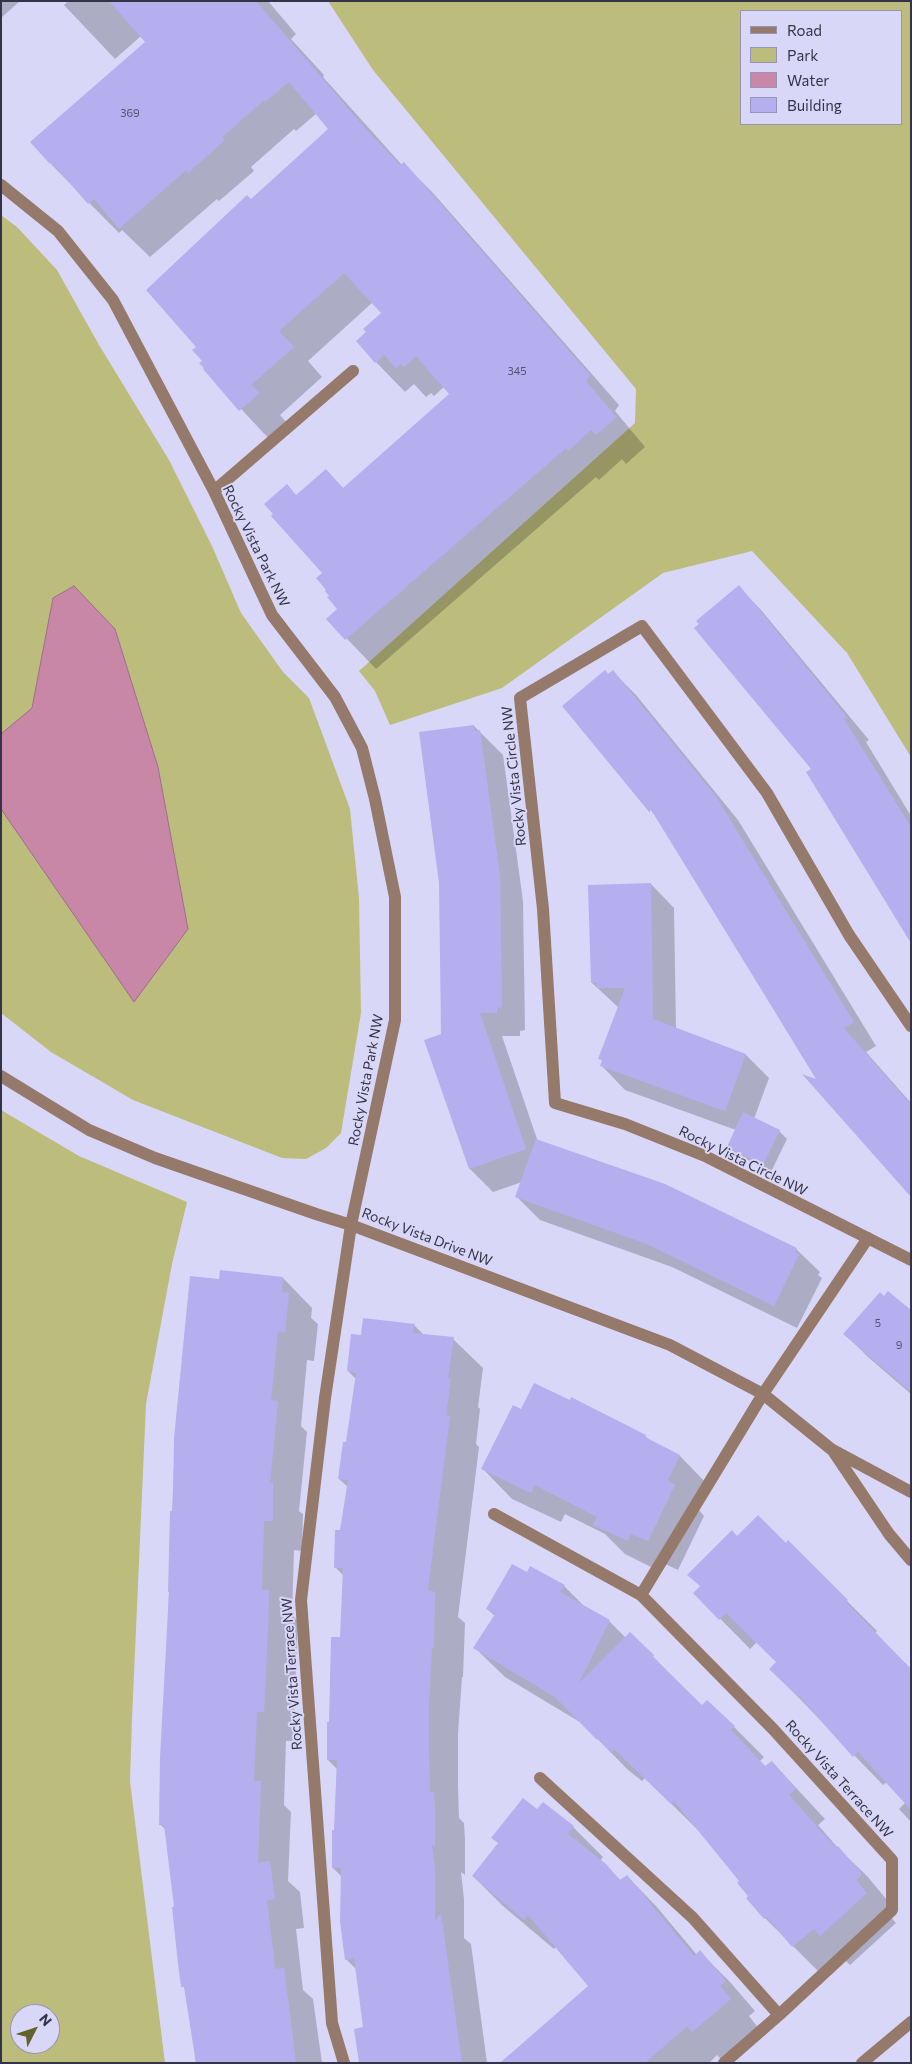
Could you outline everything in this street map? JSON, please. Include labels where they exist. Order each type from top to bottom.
[{"type":"street","name":"Rocky Vista Park NW","points":[[1,185],[58,231],[113,300],[214,491],[272,615],[335,697],[362,748],[375,799],[395,897],[395,1020],[351,1225]]},
{"type":"street","points":[[214,491],[353,371]]},
{"type":"street","name":"Rocky Vista Circle NW","points":[[911,1026],[849,936],[767,793],[642,626],[520,698],[543,909],[555,1103],[625,1124],[705,1156],[911,1260]]},
{"type":"street","name":"Rocky Vista Drive NW","points":[[1,1076],[89,1130],[155,1158],[351,1225],[670,1345],[763,1394],[831,1449],[911,1492]]},
{"type":"street","name":"Rocky Vista Terrace NW","points":[[344,2063],[332,2023],[301,1600],[325,1398],[351,1225]]},
{"type":"street","points":[[641,1595],[763,1394],[868,1238]]},
{"type":"street","name":"Rocky Vista Drive NW","points":[[831,1449],[889,1534],[911,1560]]},
{"type":"street","name":"Rocky Vista Terrace NW","points":[[494,1514],[641,1595],[773,1729],[892,1860],[892,1910],[779,2015],[724,2063]]},
{"type":"street","points":[[540,1778],[693,1918],[779,2015]]},
{"type":"street","points":[[862,2063],[911,2022]]},
{"type":"green space","points":[[328,1],[911,1],[911,757],[847,653],[752,551],[663,573],[502,688],[390,725],[375,691],[359,671],[635,423],[636,389],[373,70]]},
{"type":"green space","points":[[1,215],[17,227],[57,270],[99,345],[169,460],[212,546],[241,613],[283,672],[309,698],[350,809],[359,898],[361,1013],[341,1133],[326,1148],[306,1159],[282,1158],[133,1100],[51,1052],[1,1013]]},
{"type":"green space","points":[[1,1110],[79,1156],[187,1202],[172,1264],[146,1404],[130,1781],[165,2063],[1,2063]]},
{"type":"water","points":[[74,586],[115,629],[158,767],[188,929],[134,1002],[1,809],[1,734],[32,708],[53,598]]},
{"type":"building","points":[[109,1],[256,1],[365,128],[400,165],[404,162],[590,375],[586,381],[616,417],[596,435],[591,430],[568,451],[566,448],[345,640],[326,619],[337,609],[327,597],[329,596],[326,590],[316,578],[322,573],[271,516],[273,514],[264,504],[287,484],[296,495],[326,469],[343,488],[449,394],[416,356],[404,367],[401,364],[396,368],[384,355],[375,363],[356,341],[366,332],[363,329],[381,313],[344,273],[279,331],[294,347],[251,385],[260,393],[239,411],[203,369],[199,363],[202,361],[192,350],[196,347],[146,290],[247,195],[251,199],[328,129],[289,82],[265,102],[264,100],[222,137],[225,140],[188,173],[186,170],[119,229],[94,199],[88,204],[52,163],[50,164],[30,142],[145,42]]},
{"type":"building","points":[[739,585],[847,717],[844,719],[911,827],[911,943],[806,772],[811,769],[694,628],[699,624],[696,621]]},
{"type":"building","points":[[605,670],[608,674],[613,670],[715,795],[854,1022],[844,1028],[911,1105],[911,1197],[802,1074],[816,1079],[650,808],[650,813],[562,706]]},
{"type":"building","points":[[474,725],[475,731],[480,730],[500,876],[502,1007],[497,1008],[497,1013],[480,1013],[526,1149],[469,1169],[424,1040],[441,1034],[439,883],[419,732]]},
{"type":"building","points":[[651,883],[653,1019],[746,1054],[725,1111],[600,1066],[602,1060],[598,1059],[625,988],[597,988],[597,983],[591,983],[588,885]]},
{"type":"building","points":[[743,1112],[780,1130],[763,1165],[727,1147]]},
{"type":"building","points":[[536,1139],[665,1184],[797,1248],[795,1252],[799,1254],[774,1306],[647,1244],[515,1197]]},
{"type":"building","points":[[220,1270],[283,1277],[282,1292],[289,1293],[285,1332],[278,1331],[271,1400],[278,1401],[270,1483],[273,1483],[273,1521],[264,1521],[262,1590],[269,1590],[268,1629],[264,1712],[257,1712],[254,1781],[261,1781],[258,1863],[270,1861],[275,1899],[267,1900],[275,1969],[284,1968],[296,2063],[196,2063],[184,1987],[181,1987],[164,1825],[159,1825],[160,1757],[169,1592],[170,1511],[173,1511],[174,1438],[190,1276],[219,1279]]},
{"type":"building","points":[[888,1291],[911,1310],[911,1392],[843,1334],[880,1292],[884,1296]]},
{"type":"building","points":[[363,1318],[415,1324],[413,1333],[454,1337],[448,1378],[451,1378],[446,1415],[450,1416],[428,1590],[435,1592],[434,1648],[432,1648],[429,1704],[429,1755],[430,1792],[434,1792],[435,1810],[435,1847],[432,1844],[435,1868],[435,1921],[441,1913],[462,2063],[359,2063],[354,2029],[363,2027],[354,1958],[345,1960],[340,1922],[341,1868],[332,1868],[332,1830],[334,1830],[337,1760],[327,1760],[327,1722],[329,1722],[331,1637],[340,1637],[343,1568],[334,1568],[335,1530],[340,1530],[348,1480],[338,1479],[343,1442],[346,1442],[356,1373],[347,1371],[351,1334],[361,1335]]},
{"type":"building","points":[[534,1383],[570,1400],[571,1397],[646,1435],[645,1437],[680,1455],[668,1480],[675,1485],[648,1541],[631,1534],[628,1541],[593,1525],[597,1517],[535,1485],[531,1493],[481,1469],[513,1405],[521,1409]]},
{"type":"building","points":[[758,1515],[786,1543],[788,1540],[848,1600],[846,1602],[911,1669],[911,1810],[858,1752],[853,1757],[797,1694],[769,1669],[776,1662],[726,1613],[719,1620],[693,1593],[700,1586],[687,1575],[732,1530],[737,1536]]},
{"type":"building","points":[[512,1564],[527,1572],[530,1566],[565,1585],[560,1592],[610,1620],[579,1683],[630,1632],[702,1705],[707,1700],[735,1726],[731,1730],[765,1766],[772,1761],[796,1789],[789,1795],[862,1874],[856,1880],[867,1893],[820,1936],[814,1929],[792,1947],[767,1917],[764,1919],[746,1898],[748,1896],[737,1883],[739,1881],[674,1801],[671,1804],[614,1749],[611,1753],[555,1697],[473,1648],[495,1614],[486,1609]]},
{"type":"building","points":[[523,1798],[537,1809],[543,1802],[574,1826],[568,1834],[606,1864],[620,1880],[627,1875],[694,1956],[700,1950],[726,1981],[720,1986],[731,1999],[692,2032],[687,2026],[645,2063],[500,2063],[588,1986],[528,1915],[524,1920],[472,1876],[498,1843],[491,1838]]}]
